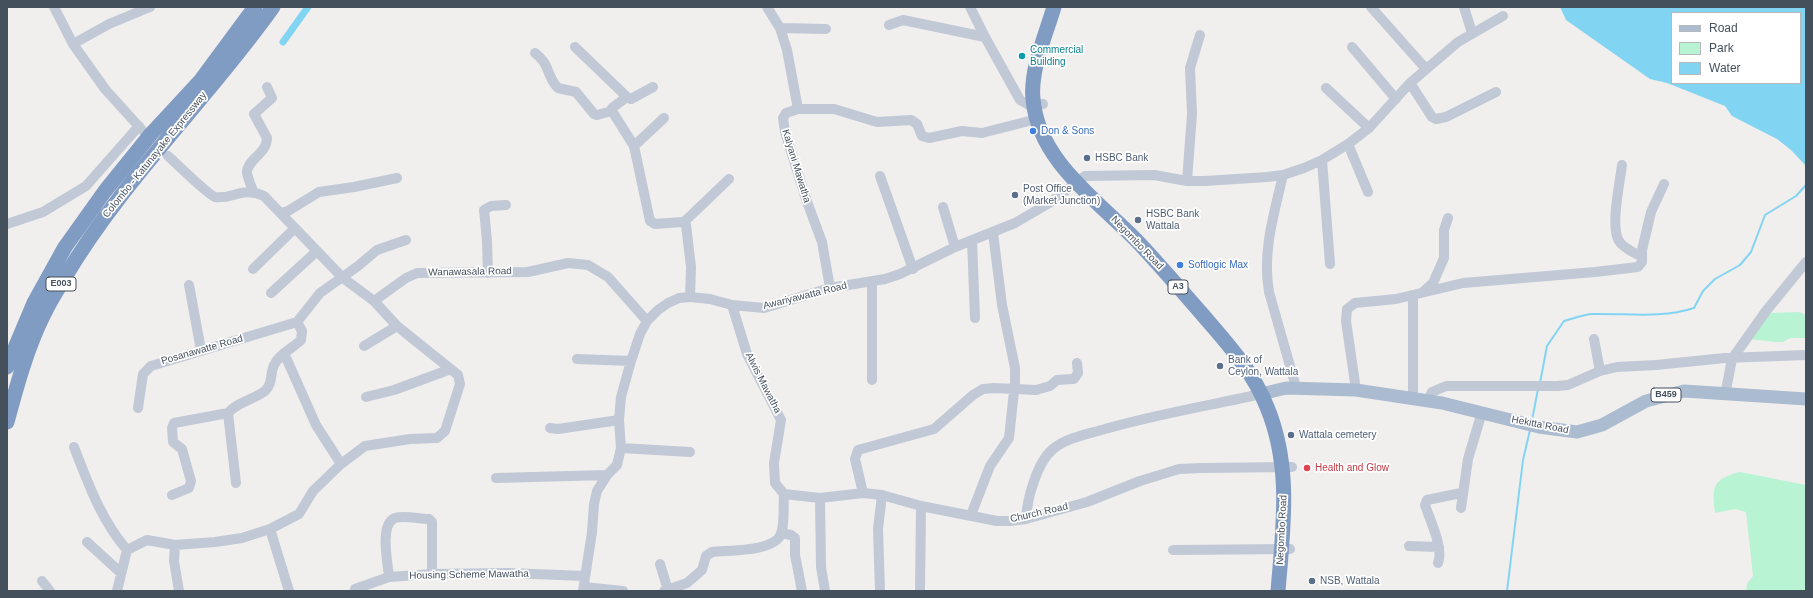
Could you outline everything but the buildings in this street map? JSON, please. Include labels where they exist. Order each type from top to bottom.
[{"type":"highway","name":"Colombo - Katunayake Expressway","points":[[7,422],[18,381],[44,313],[78,255],[147,162],[152,138],[201,80],[255,7]]},
{"type":"highway","name":"Colombo - Katunayake Expressway","points":[[7,367],[34,303],[49,275],[65,247],[105,191],[135,153],[152,138],[242,48],[272,7]]},
{"type":"highway","name":"Negombo Road","points":[[1054,7],[1034,76],[1032,90],[1051,150],[1081,179],[1173,281],[1239,358],[1265,393],[1288,467],[1285,506],[1286,591]]},
{"type":"highway","name":"Negombo Road","points":[[1038,110],[1043,79],[1063,7]]},
{"type":"highway","name":"Negombo Road","points":[[1278,591],[1286,549]]},
{"type":"main road","name":"Hekitta Road","points":[[1265,393],[1296,388],[1356,390],[1428,400],[1482,412],[1534,426],[1567,432],[1577,432],[1595,428],[1646,401],[1684,391],[1725,395],[1806,399]]},
{"type":"street","points":[[54,7],[73,44],[105,89],[152,138],[212,196],[223,197],[254,191],[264,196],[343,278],[374,301],[397,326],[458,375],[460,384],[444,431],[437,438],[410,439],[366,446],[341,464],[313,491],[299,514],[270,529],[236,539],[215,542],[175,545],[147,540],[127,550],[117,591]]},
{"type":"street","points":[[73,44],[103,27],[150,7]]},
{"type":"street","points":[[767,7],[780,28],[787,50],[798,110],[834,109],[878,122],[911,120],[917,124],[922,136],[929,138],[956,131],[982,133],[996,131],[1038,110]]},
{"type":"street","points":[[970,7],[1020,100],[1038,110]]},
{"type":"street","points":[[1371,7],[1426,68]]},
{"type":"street","points":[[1464,7],[1472,33]]},
{"type":"street","points":[[1081,179],[1154,175],[1187,181],[1267,177],[1283,175],[1322,160],[1348,144],[1369,128],[1410,83],[1458,42],[1503,16]]},
{"type":"street","points":[[889,24],[903,20],[985,37]]},
{"type":"street","points":[[780,28],[826,29]]},
{"type":"street","points":[[1187,181],[1192,114],[1190,68],[1200,35]]},
{"type":"street","points":[[576,47],[627,97],[631,99],[653,86]]},
{"type":"street","points":[[1352,47],[1396,100]]},
{"type":"street","points":[[535,53],[543,58],[552,80],[558,88],[576,92],[594,114],[597,115],[612,111],[612,108],[627,97]]},
{"type":"street","points":[[1410,83],[1432,117],[1436,119],[1446,117],[1496,92]]},
{"type":"street","points":[[254,191],[247,171],[248,166],[264,149],[267,143],[267,138],[254,114],[272,98],[267,87]]},
{"type":"street","points":[[1326,88],[1369,128]]},
{"type":"street","name":"Kalyani Mawatha","points":[[798,110],[786,113],[783,118],[785,132],[806,199],[822,242],[830,288]]},
{"type":"street","points":[[612,111],[634,146],[650,221],[656,224],[684,222],[729,179]]},
{"type":"street","points":[[634,146],[664,118]]},
{"type":"street","points":[[7,224],[43,212],[86,186],[152,138]]},
{"type":"street","points":[[1348,144],[1368,192]]},
{"type":"street","points":[[1322,160],[1330,264]]},
{"type":"street","points":[[1622,164],[1616,214],[1616,230],[1621,244],[1642,257]]},
{"type":"street","points":[[1283,175],[1268,241],[1266,276],[1269,292],[1296,388]]},
{"type":"street","points":[[880,176],[913,269]]},
{"type":"street","points":[[281,213],[288,211],[319,192],[354,187],[397,178]]},
{"type":"street","name":"Awariyawatta Road","points":[[583,589],[592,532],[594,504],[598,491],[607,475],[616,465],[621,448],[619,420],[620,397],[640,334],[648,321],[658,310],[679,298],[690,297],[710,299],[732,305],[764,308],[830,288],[872,282],[900,274],[913,269],[955,247],[1015,223],[1045,206],[1081,179]]},
{"type":"street","points":[[1356,390],[1346,321],[1347,309],[1350,306],[1360,302],[1417,294],[1463,283],[1619,270],[1638,267],[1642,262],[1642,250],[1651,212],[1664,184]]},
{"type":"street","points":[[488,272],[484,210],[491,206],[506,205]]},
{"type":"street","points":[[943,207],[955,247]]},
{"type":"street","points":[[1417,294],[1432,283],[1444,258],[1444,230],[1448,218]]},
{"type":"street","points":[[684,222],[686,225],[692,267],[690,297]]},
{"type":"street","points":[[253,269],[295,228]]},
{"type":"street","points":[[971,516],[990,466],[1009,438],[1014,390],[1015,368],[1002,305],[993,233]]},
{"type":"street","points":[[172,495],[188,488],[191,481],[182,449],[173,442],[172,428],[174,423],[228,413],[240,403],[252,399],[266,390],[273,375],[274,365],[284,353],[301,340],[302,331],[297,322],[320,293],[343,278],[377,250],[406,240]]},
{"type":"street","points":[[972,240],[975,318]]},
{"type":"street","points":[[271,293],[317,251]]},
{"type":"street","points":[[1725,395],[1732,359],[1766,311],[1806,262]]},
{"type":"street","name":"Wanawasala Road","points":[[374,301],[406,278],[417,273],[528,272],[568,263],[588,265],[608,277],[648,321]]},
{"type":"street","points":[[872,282],[872,380]]},
{"type":"street","points":[[189,285],[201,350]]},
{"type":"street","points":[[1413,398],[1417,294]]},
{"type":"street","name":"Alwis Mawatha","points":[[732,305],[747,354],[781,420],[774,463],[775,483],[784,494]]},
{"type":"street","name":"Posanawatte Road","points":[[138,408],[143,374],[146,369],[158,362],[297,322]]},
{"type":"street","points":[[364,346],[397,326]]},
{"type":"street","points":[[1594,339],[1600,371]]},
{"type":"street","points":[[284,353],[316,425],[341,464]]},
{"type":"street","points":[[1428,400],[1432,392],[1446,386],[1568,385],[1600,371],[1617,367],[1806,355]]},
{"type":"street","points":[[577,359],[631,361]]},
{"type":"street","points":[[863,493],[855,459],[858,450],[934,429],[973,395],[983,389],[994,388],[1036,390],[1050,386],[1058,380],[1074,379],[1078,374],[1077,363]]},
{"type":"street","points":[[366,397],[394,390],[451,369]]},
{"type":"street","points":[[1026,519],[1028,501],[1042,462],[1048,453],[1060,445],[1079,436],[1120,424],[1265,393]]},
{"type":"street","points":[[1460,508],[1461,493],[1468,459],[1482,412]]},
{"type":"street","points":[[228,413],[236,483]]},
{"type":"street","points":[[550,428],[558,429],[619,420]]},
{"type":"street","points":[[74,447],[91,492],[114,535],[127,550]]},
{"type":"street","points":[[621,448],[690,452]]},
{"type":"street","name":"Church Road","points":[[784,494],[820,498],[863,493],[997,521],[1026,519],[1087,502],[1148,478],[1179,470],[1190,468],[1288,467]]},
{"type":"street","points":[[496,478],[607,475]]},
{"type":"street","points":[[1438,563],[1441,557],[1439,547],[1425,505],[1427,500],[1437,496],[1461,493]]},
{"type":"street","points":[[660,564],[666,591],[689,587],[702,570],[706,556],[712,552],[763,547],[778,540],[781,533],[784,494]]},
{"type":"street","points":[[880,591],[878,529],[882,496]]},
{"type":"street","points":[[820,498],[821,567],[825,591]]},
{"type":"street","points":[[920,591],[921,506]]},
{"type":"street","points":[[389,577],[385,534],[391,521],[398,518],[429,519],[432,522],[432,574]]},
{"type":"street","points":[[270,529],[289,591]]},
{"type":"street","points":[[781,533],[792,535],[795,538],[795,555],[802,591]]},
{"type":"street","points":[[87,542],[121,573]]},
{"type":"street","points":[[175,545],[174,561],[179,591]]},
{"type":"street","points":[[1409,546],[1439,547]]},
{"type":"street","points":[[1173,550],[1286,549]]},
{"type":"street","name":"Housing Scheme Mawatha","points":[[355,589],[389,577],[432,574],[508,573],[585,576]]},
{"type":"street","points":[[42,581],[50,591]]},
{"type":"street","points":[[583,589],[623,591]]},
{"type":"green space","points":[[1799,312],[1806,315],[1806,338],[1790,338],[1783,342],[1749,339],[1768,313]]},
{"type":"green space","points":[[1740,472],[1806,485],[1806,591],[1746,591],[1747,584],[1753,576],[1746,512],[1735,509],[1715,513],[1714,504],[1714,490],[1719,481]]},
{"type":"water","points":[[1560,7],[1806,7],[1806,166],[1791,150],[1777,139],[1732,116],[1725,106],[1667,83],[1650,79],[1566,20]]},
{"type":"waterway","points":[[283,42],[308,7]]},
{"type":"waterway","points":[[1540,383],[1547,346],[1564,321],[1591,314],[1643,315],[1668,313],[1694,308],[1703,291],[1715,279],[1740,265],[1751,252],[1765,215],[1796,196],[1806,185]]},
{"type":"waterway","points":[[1532,420],[1538,389]]},
{"type":"waterway","points":[[1507,591],[1523,460],[1530,430]]},
{"type":"place","name":"Commercial Building","points":[[1022,56]]},
{"type":"place","name":"Don & Sons","points":[[1033,131]]},
{"type":"place","name":"HSBC Bank","points":[[1087,158]]},
{"type":"place","name":"Post Office (Market Junction)","points":[[1015,195]]},
{"type":"place","name":"HSBC Bank Wattala","points":[[1138,220]]},
{"type":"place","name":"Softlogic Max","points":[[1180,265]]},
{"type":"place","name":"Bank of Ceylon, Wattala","points":[[1220,366]]},
{"type":"place","name":"Wattala cemetery","points":[[1291,435]]},
{"type":"place","name":"Health and Glow","points":[[1307,468]]},
{"type":"place","name":"NSB, Wattala","points":[[1312,581]]}]
